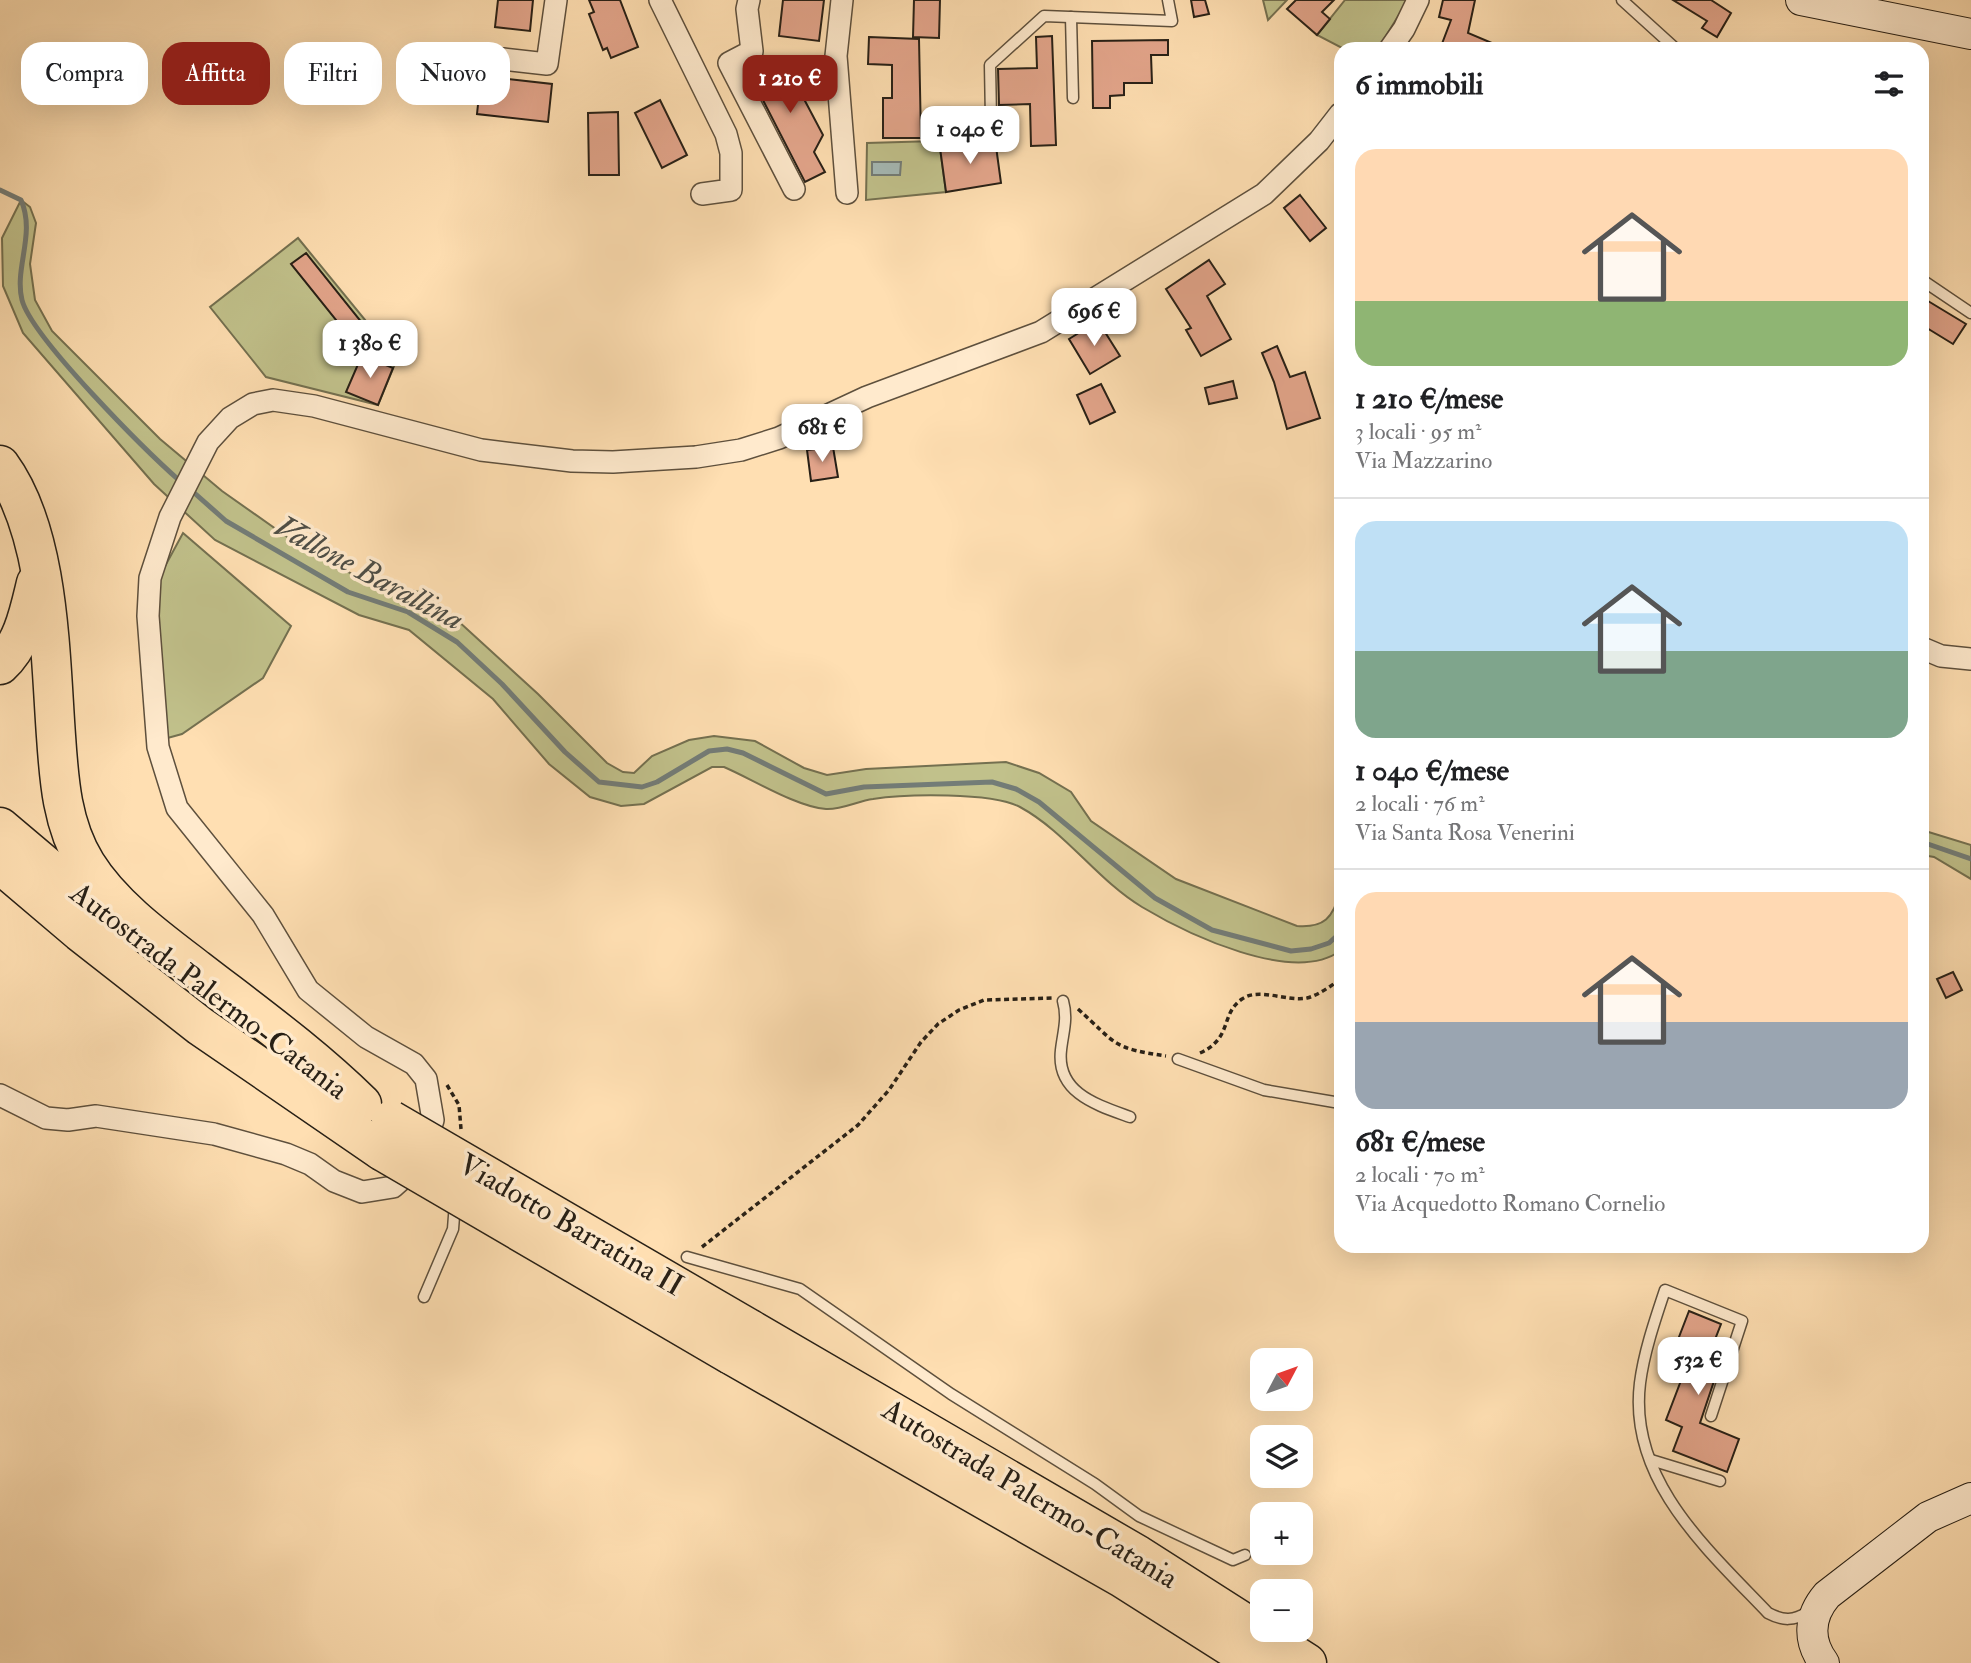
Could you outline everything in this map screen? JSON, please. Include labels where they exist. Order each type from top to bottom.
[{"type":"highway","points":[[0,465],[27,514],[47,612],[60,797],[72,836],[86,865],[138,923],[323,1067],[378,1125]]},
{"type":"highway","points":[[0,665],[9,657],[27,621],[38,571]]},
{"type":"highway","name":"Autostrada Palermo-Catania","points":[[0,827],[62,883],[204,995],[378,1125]]},
{"type":"highway","name":"Autostrada Palermo-Catania","points":[[0,864],[80,932],[200,1026],[378,1125]]},
{"type":"highway","points":[[0,881],[80,932]]},
{"type":"highway","name":"Viadotto Barratina II","points":[[378,1125],[741,1342]]},
{"type":"highway","name":"Autostrada Palermo-Catania","points":[[741,1342],[1256,1663]]},
{"type":"highway","name":"Autostrada Palermo-Catania","points":[[741,1342],[1138,1555],[1307,1663]]},
{"type":"street","points":[[510,60],[547,64],[556,0]]},
{"type":"street","points":[[660,0],[729,142],[731,190],[702,194]]},
{"type":"street","points":[[749,0],[752,51],[729,63],[794,189]]},
{"type":"street","points":[[842,0],[836,56],[846,193]]},
{"type":"street","points":[[1395,42],[1418,0]]},
{"type":"street","points":[[1801,0],[1971,34]]},
{"type":"street","points":[[0,1095],[46,1118],[68,1120],[96,1116],[214,1134],[286,1154],[310,1164],[334,1181],[362,1192],[393,1187],[411,1171],[423,1151],[433,1120],[426,1079],[414,1064],[366,1037],[308,990],[262,915],[177,808],[158,747],[148,616],[150,578],[170,517],[208,443],[230,418],[254,404],[273,400],[314,406],[481,450],[525,457],[614,463],[696,457],[741,450],[779,438],[867,397],[1041,332],[1264,194],[1319,141],[1334,122]]},
{"type":"street","points":[[1929,651],[1941,656],[1971,659]]},
{"type":"street","points":[[1824,1663],[1812,1636],[1811,1621],[1826,1595],[1928,1517],[1971,1498]]},
{"type":"lane","points":[[991,119],[990,65],[1044,16],[1172,21],[1168,0]]},
{"type":"lane","points":[[1622,0],[1668,42]]},
{"type":"lane","points":[[1071,17],[1073,99]]},
{"type":"lane","points":[[1929,285],[1971,313]]},
{"type":"lane","points":[[1063,1001],[1067,1016],[1060,1052],[1067,1084],[1081,1096],[1130,1117]]},
{"type":"lane","points":[[1178,1059],[1264,1090],[1334,1102]]},
{"type":"lane","points":[[424,1297],[453,1228],[460,1148]]},
{"type":"lane","points":[[687,1257],[800,1289],[951,1394],[1095,1484],[1139,1516],[1233,1560],[1245,1555]]},
{"type":"lane","points":[[1711,1416],[1742,1321],[1665,1290],[1640,1385],[1641,1433],[1660,1485],[1694,1536],[1768,1613],[1782,1620],[1800,1618],[1817,1607]]},
{"type":"lane","points":[[1651,1460],[1720,1481]]},
{"type":"path","points":[[687,1257],[724,1233],[785,1181],[858,1125],[889,1090],[921,1042],[938,1024],[984,1000],[1038,998],[1063,1001],[1076,1007],[1105,1037],[1121,1047],[1136,1053],[1178,1059],[1193,1057],[1211,1048],[1222,1037],[1232,1009],[1242,998],[1262,995],[1290,1000],[1308,998],[1334,983]]},
{"type":"green space","points":[[1263,0],[1287,0],[1268,20]]},
{"type":"green space","points":[[1345,0],[1408,0],[1382,42],[1334,44],[1317,35]]},
{"type":"green space","points":[[936,141],[940,148],[946,192],[866,200],[867,143]]},
{"type":"green space","points":[[21,200],[30,207],[36,223],[30,264],[35,300],[52,331],[160,439],[222,491],[307,551],[362,579],[419,592],[445,609],[538,694],[607,763],[623,772],[634,773],[652,756],[689,740],[714,736],[755,741],[804,768],[827,775],[866,769],[1006,762],[1039,773],[1071,792],[1091,821],[1176,879],[1297,926],[1321,923],[1334,909],[1334,954],[1320,960],[1296,962],[1269,959],[1240,952],[1185,930],[1126,896],[1037,817],[1007,802],[970,797],[906,796],[873,799],[826,809],[788,798],[724,767],[712,767],[644,804],[621,806],[590,797],[549,764],[493,699],[409,630],[359,615],[215,540],[154,484],[23,333],[3,286],[2,238]]},
{"type":"green space","points":[[298,238],[397,359],[378,405],[266,377],[210,307]]},
{"type":"green space","points":[[183,533],[291,626],[263,678],[182,734],[164,739],[157,581]]},
{"type":"green space","points":[[1929,832],[1971,845],[1971,879],[1929,856]]},
{"type":"shaded area","points":[[872,162],[901,162],[900,175],[872,175]]},
{"type":"building","points":[[498,0],[533,0],[530,31],[495,27]]},
{"type":"building","points":[[589,0],[620,0],[638,47],[611,58],[607,48],[603,50],[589,14],[594,12]]},
{"type":"building","points":[[783,0],[824,0],[819,41],[779,36]]},
{"type":"building","points":[[914,0],[940,0],[939,38],[913,37]]},
{"type":"building","points":[[1191,0],[1205,0],[1209,14],[1194,17]]},
{"type":"building","points":[[1296,0],[1334,0],[1322,12],[1330,19],[1317,35],[1287,9]]},
{"type":"building","points":[[1443,0],[1475,0],[1468,33],[1489,42],[1443,42],[1451,20],[1439,17]]},
{"type":"building","points":[[1673,0],[1711,0],[1731,13],[1717,37],[1702,28],[1707,21]]},
{"type":"building","points":[[1052,36],[1056,145],[1031,146],[1030,104],[999,105],[998,69],[1037,68],[1036,37]]},
{"type":"building","points":[[869,37],[919,39],[921,138],[883,138],[883,98],[892,98],[892,65],[868,64]]},
{"type":"building","points":[[1168,40],[1168,55],[1151,55],[1152,83],[1124,83],[1124,95],[1110,96],[1110,108],[1093,108],[1092,41]]},
{"type":"building","points":[[762,61],[786,65],[823,135],[814,152],[825,172],[805,182],[747,69]]},
{"type":"building","points":[[510,79],[552,84],[548,122],[477,114],[478,105],[510,105]]},
{"type":"building","points":[[660,100],[687,155],[662,168],[635,113]]},
{"type":"building","points":[[618,112],[619,175],[589,175],[588,113]]},
{"type":"building","points":[[995,139],[1001,183],[946,192],[940,148]]},
{"type":"building","points":[[1300,195],[1326,228],[1310,241],[1284,208]]},
{"type":"building","points":[[306,253],[363,324],[348,335],[291,264]]},
{"type":"building","points":[[1209,260],[1225,284],[1207,296],[1231,339],[1201,356],[1186,330],[1191,328],[1166,289]]},
{"type":"building","points":[[1929,302],[1966,324],[1953,344],[1929,329]]},
{"type":"building","points":[[1098,321],[1120,356],[1090,374],[1069,339]]},
{"type":"building","points":[[1277,346],[1290,377],[1305,372],[1320,418],[1287,429],[1274,382],[1262,353]]},
{"type":"building","points":[[362,355],[393,368],[378,405],[346,392]]},
{"type":"building","points":[[1233,381],[1237,398],[1209,404],[1205,388]]},
{"type":"building","points":[[1101,384],[1115,412],[1090,424],[1077,395]]},
{"type":"building","points":[[833,447],[838,477],[811,481],[807,450]]},
{"type":"building","points":[[1953,972],[1962,990],[1946,998],[1937,979]]},
{"type":"building","points":[[1689,1311],[1721,1324],[1702,1373],[1715,1378],[1700,1423],[1739,1439],[1727,1472],[1673,1451],[1682,1427],[1666,1420],[1685,1370],[1669,1363]]},
{"type":"waterway","name":"Vallone Barallina","points":[[0,190],[21,200],[25,213],[26,238],[20,288],[30,318],[92,394],[181,482]]},
{"type":"waterway","name":"Vallone Barallina","points":[[191,490],[226,521],[348,592],[408,612],[457,642],[502,684],[565,752],[599,782],[642,787],[657,782],[709,751],[727,749],[743,753],[826,794],[864,787],[992,782],[1016,789],[1039,802],[1155,898],[1212,930],[1291,951],[1311,949],[1334,938]]},
{"type":"waterway","name":"Vallone Barallina","points":[[1929,844],[1971,859]]}]
